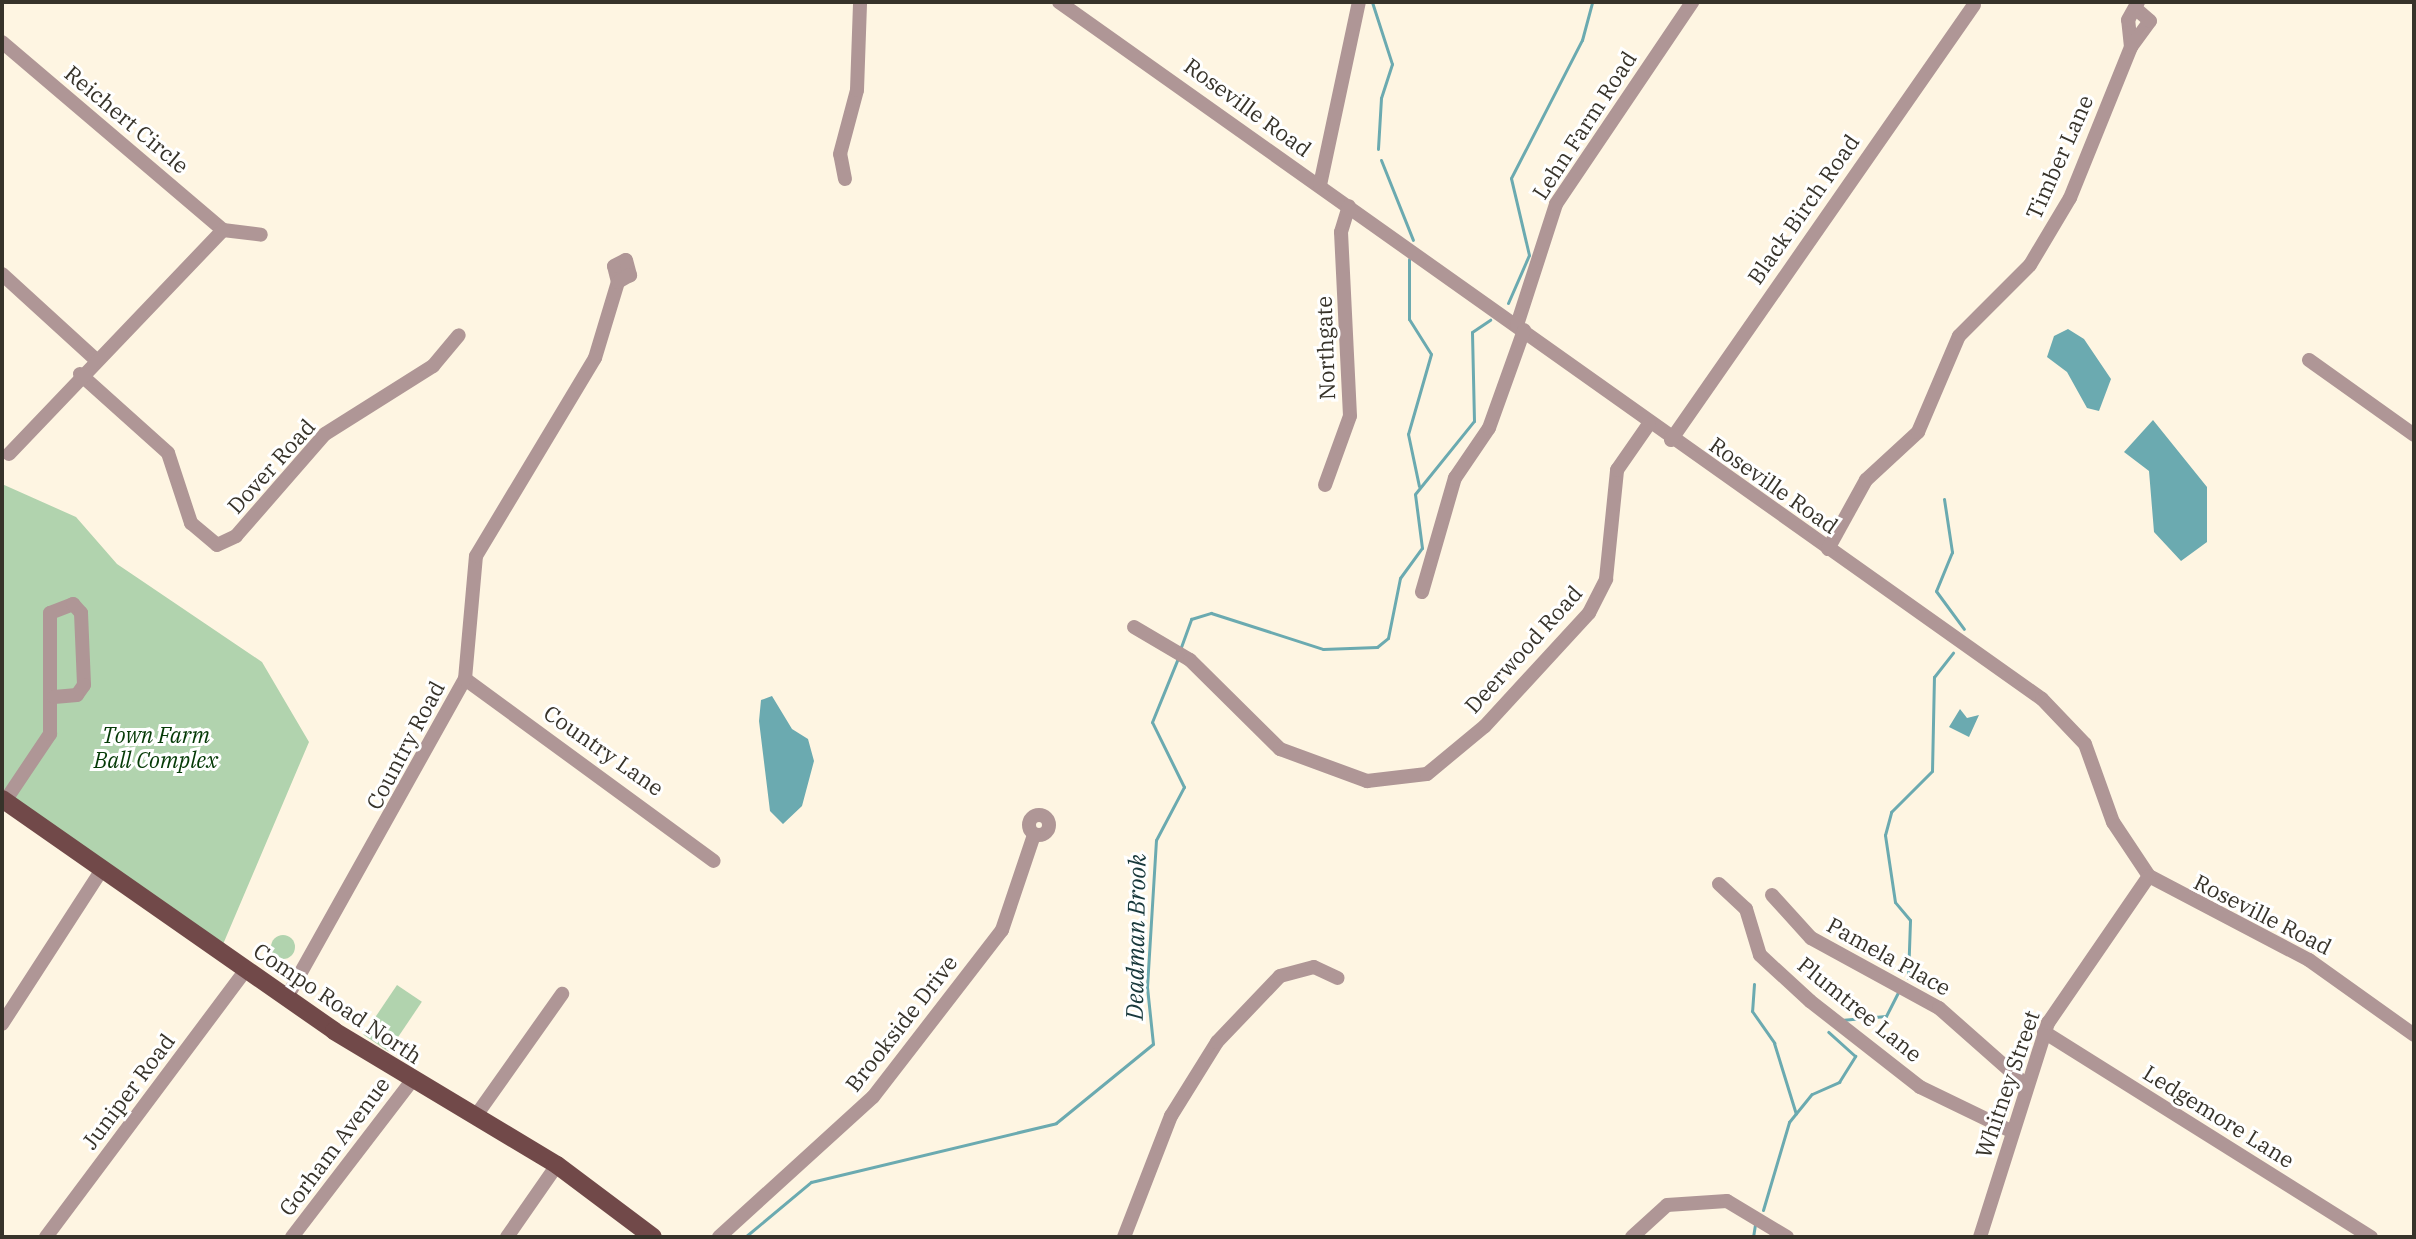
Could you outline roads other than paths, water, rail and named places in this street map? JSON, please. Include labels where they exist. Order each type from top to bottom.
[{"type":"main road","name":"Compo Road North","points":[[3,800],[286,999],[411,1082],[557,1165],[653,1237]]},
{"type":"street","points":[[845,179],[840,154],[857,90],[860,2]]},
{"type":"street","name":"Roseville Road","points":[[1059,2],[1521,327],[1671,440],[2073,726],[2119,834],[2149,876],[2309,960],[2414,1035]]},
{"type":"street","points":[[1320,185],[1359,2]]},
{"type":"street","name":"Lehn Farm Road","points":[[1422,592],[1455,478],[1489,428],[1556,204],[1692,2]]},
{"type":"street","name":"Black Birch Road","points":[[1671,440],[1974,5]]},
{"type":"street","name":"Timber Lane","points":[[1828,549],[1866,480],[1918,432],[1959,336],[2045,241],[2131,47],[2141,9]]},
{"type":"street","name":"Reichert Circle","points":[[2,42],[223,230]]},
{"type":"street","name":"Northgate","points":[[1325,485],[1350,416],[1341,232],[1349,206]]},
{"type":"street","points":[[9,454],[94,358],[223,230],[261,235]]},
{"type":"street","points":[[2,274],[94,358]]},
{"type":"street","name":"Country Road","points":[[286,999],[465,679],[476,556],[595,358],[618,282]]},
{"type":"street","name":"Dover Road","points":[[80,374],[168,453],[191,523],[217,545],[236,536],[325,434],[433,366],[459,335]]},
{"type":"street","points":[[2309,360],[2414,435]]},
{"type":"street","name":"Deerwood Road","points":[[1134,627],[1179,654],[1280,749],[1355,778],[1407,778],[1451,757],[1589,613],[1606,579],[1617,470],[1649,424]]},
{"type":"street","points":[[3,800],[45,748],[54,697],[50,613],[73,604],[81,613],[84,685],[77,695],[54,697]]},
{"type":"street","name":"Country Lane","points":[[465,679],[714,861]]},
{"type":"street","name":"Brookside Drive","points":[[719,1237],[892,1072],[1002,930],[1034,835]]},
{"type":"street","points":[[2,1024],[101,871]]},
{"type":"street","name":"Whitney Street","points":[[1980,1237],[2044,1032],[2149,876]]},
{"type":"street","name":"Plumtree Lane","points":[[1719,884],[1746,909],[1760,955],[1810,1001],[1920,1087],[2011,1131]]},
{"type":"street","name":"Pamela Place","points":[[1772,895],[1811,938],[1939,1008],[2026,1085]]},
{"type":"street","points":[[1124,1237],[1171,1116],[1217,1042],[1280,976],[1314,967],[1338,978]]},
{"type":"street","name":"Juniper Road","points":[[46,1237],[245,971]]},
{"type":"street","points":[[475,1117],[562,994]]},
{"type":"street","name":"Ledgemore Lane","points":[[2044,1032],[2371,1237]]},
{"type":"street","name":"Gorham Avenue","points":[[292,1237],[411,1082]]},
{"type":"street","points":[[507,1237],[557,1165]]},
{"type":"street","points":[[1632,1237],[1667,1205],[1727,1201],[1787,1237]]},
{"type":"water","points":[[2068,329],[2084,339],[2111,379],[2099,411],[2087,408],[2067,372],[2047,357],[2054,336]]},
{"type":"water","points":[[2153,420],[2207,487],[2207,542],[2181,561],[2154,532],[2149,471],[2124,452]]},
{"type":"water","points":[[772,696],[792,729],[808,739],[814,761],[802,806],[783,824],[770,811],[759,721],[761,700]]},
{"type":"water","points":[[1960,709],[1967,718],[1979,715],[1969,737],[1949,727]]},
{"type":"waterway","points":[[1372,2],[1392,64],[1381,98],[1378,149]]},
{"type":"waterway","name":"Deadman Brook","points":[[1508,303],[1529,255],[1511,178],[1582,40],[1592,2]]},
{"type":"waterway","points":[[1381,160],[1413,240]]},
{"type":"waterway","points":[[1409,259],[1409,319],[1431,354],[1408,434],[1419,486]]},
{"type":"waterway","name":"Deadman Brook","points":[[1181,647],[1191,619],[1211,613],[1323,649],[1377,647],[1388,638],[1400,578],[1422,548],[1415,494],[1474,421],[1472,332],[1490,320]]},
{"type":"waterway","points":[[1944,499],[1952,552],[1936,591],[1964,629]]},
{"type":"waterway","points":[[1908,978],[1910,920],[1895,902],[1885,835],[1891,812],[1932,771],[1934,677],[1953,653]]},
{"type":"waterway","name":"Deadman Brook","points":[[745,1237],[811,1182],[1056,1123],[1153,1044],[1147,987],[1156,840],[1184,787],[1152,722],[1178,658]]},
{"type":"waterway","points":[[1754,984],[1752,1011],[1774,1043],[1796,1114]]},
{"type":"waterway","points":[[1841,1020],[1886,1016],[1899,991]]},
{"type":"waterway","points":[[1763,1210],[1789,1122],[1812,1094],[1839,1082],[1855,1056],[1828,1032]]},
{"type":"waterway","points":[[1753,1237],[1755,1224]]},
{"type":"park label","name":"Town Farm Ball Complex","points":[[156,746]]}]
